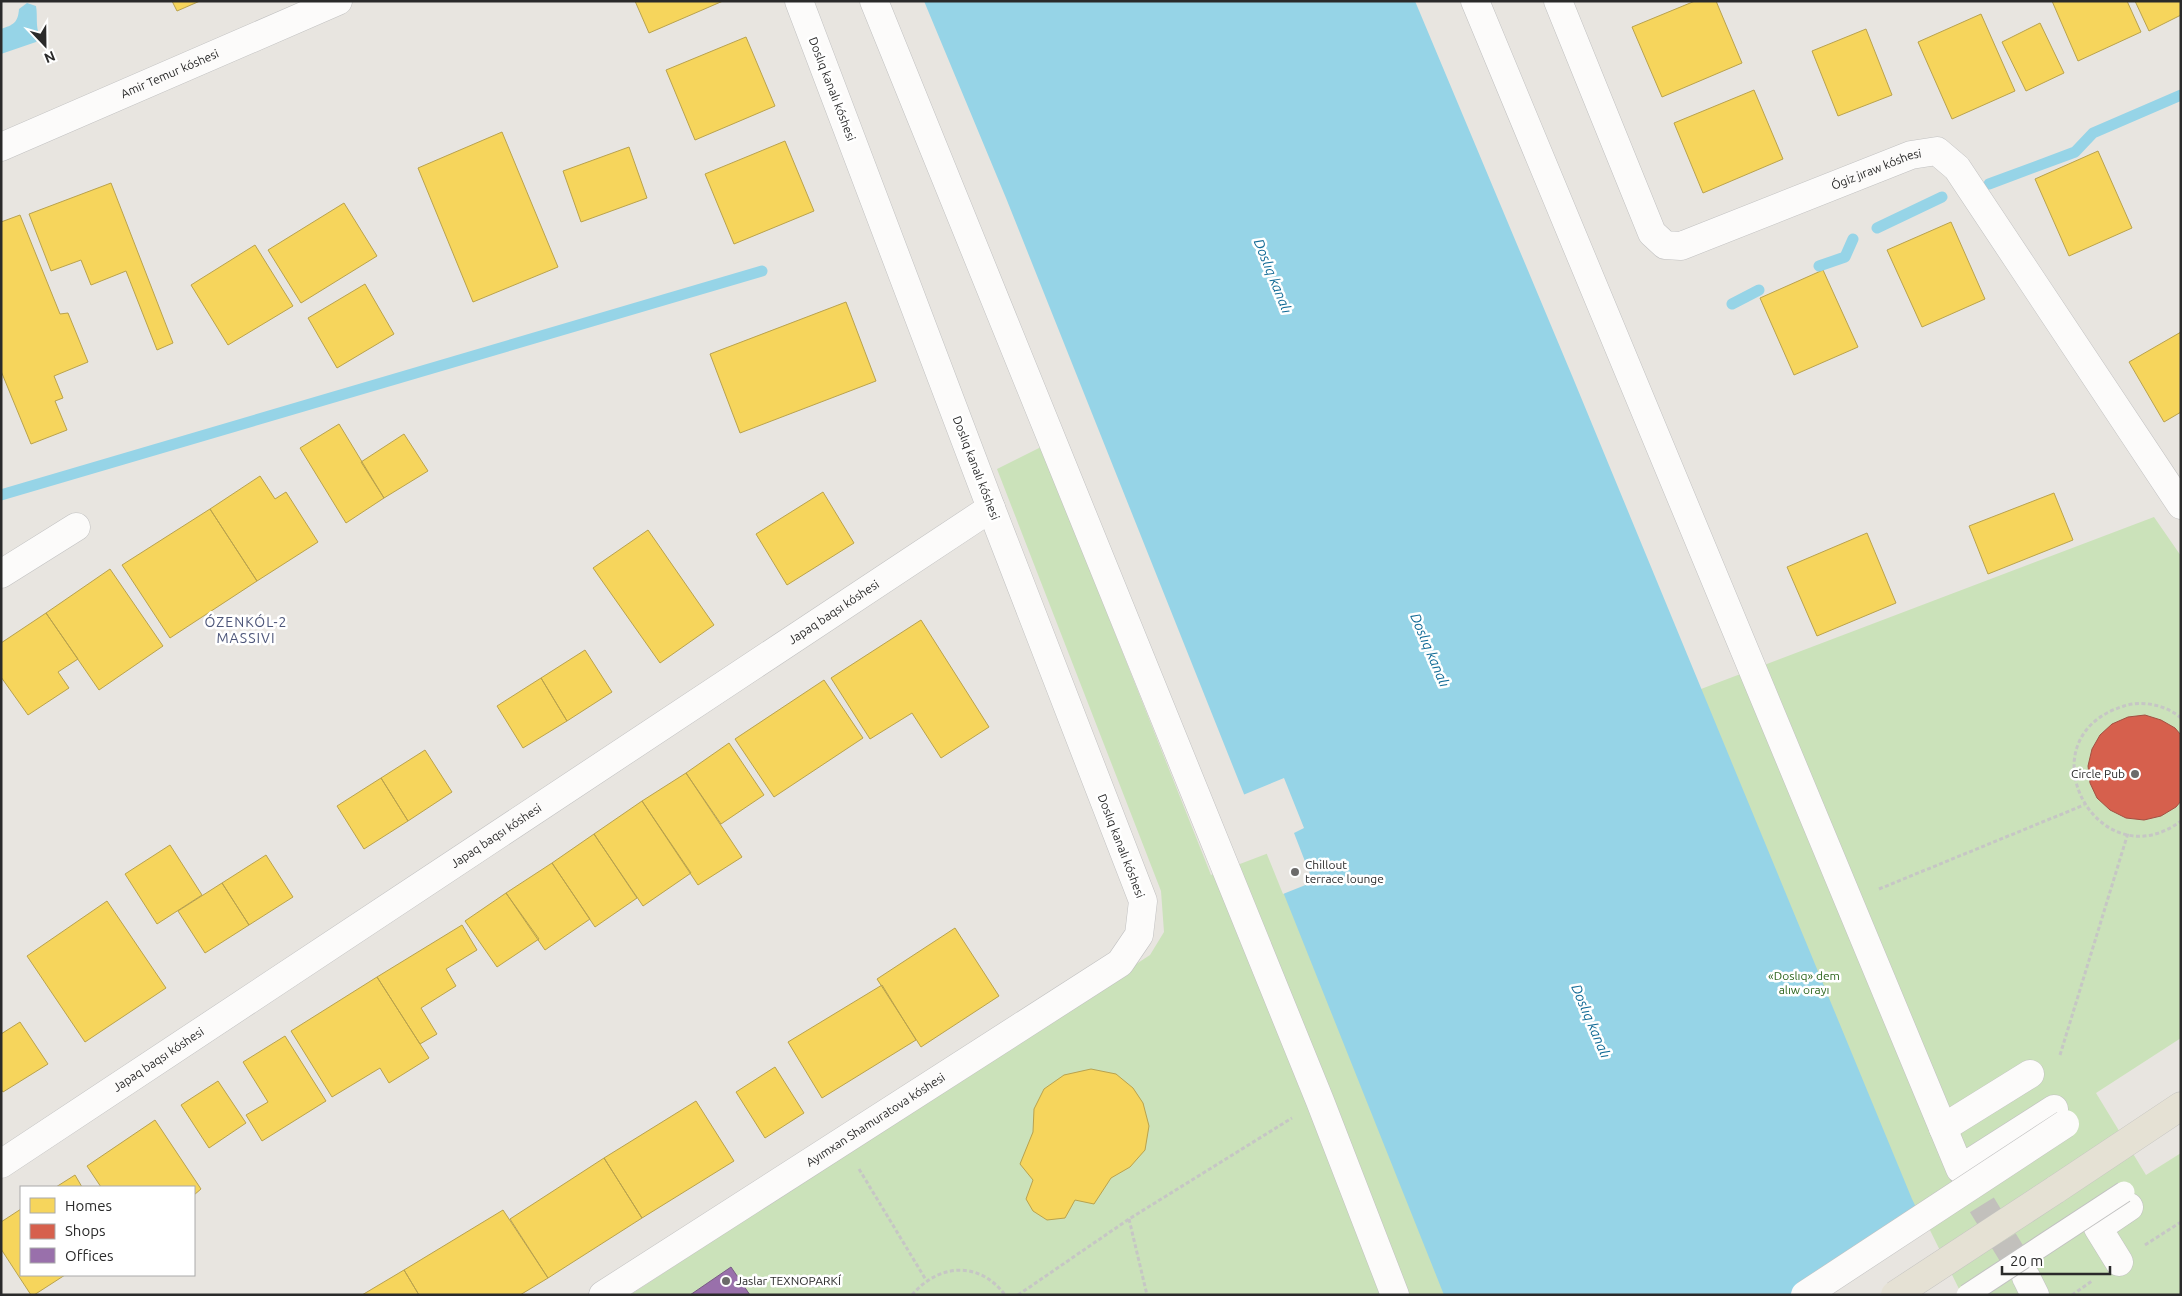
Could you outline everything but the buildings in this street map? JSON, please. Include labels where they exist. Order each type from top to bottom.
[{"type":"main road","points":[[1895,1295],[2181,1106]]},
{"type":"street","name":"Amir Temur kóshesi","points":[[1,146],[338,1]]},
{"type":"street","name":"Doslıq kanalı kóshesi","points":[[799,1],[991,508],[1143,901],[1139,935]]},
{"type":"street","points":[[874,1],[1320,1101],[1395,1295]]},
{"type":"street","points":[[1475,1],[1960,1169],[2059,1116],[1804,1295]]},
{"type":"street","name":"Ógiz jıraw kóshesi","points":[[1558,1],[1652,233],[1665,245],[1681,246],[1911,155],[1937,151],[1957,168],[2181,505]]},
{"type":"street","name":"Japaq baqsı kóshesi","points":[[1,1164],[991,508]]},
{"type":"street","points":[[1,574],[76,527]]},
{"type":"street","name":"Ayımxan Shamuratova kóshesi","points":[[603,1295],[1120,963],[1139,935]]},
{"type":"street","points":[[1944,1128],[2030,1074]]},
{"type":"street","points":[[2119,1262],[2098,1228],[2126,1199]]},
{"type":"lane","points":[[1967,1295],[2126,1199]]},
{"type":"path","points":[[2181,718],[2174,712],[2154,704],[2132,703],[2111,710],[2093,722],[2080,740],[2074,762],[2075,784],[2084,805],[2098,821],[2117,832],[2139,835],[2160,832],[2181,821]]},
{"type":"path","points":[[1849,901],[2084,805]]},
{"type":"path","points":[[2060,1056],[2128,833]]},
{"type":"path","points":[[1018,1295],[1129,1219],[1320,1101]]},
{"type":"path","points":[[841,1141],[926,1280]]},
{"type":"path","points":[[1129,1219],[1148,1295]]},
{"type":"path","points":[[912,1295],[926,1280],[943,1272],[962,1270],[982,1274],[998,1285],[1005,1295]]},
{"type":"green space","name":"«Doslıq» dem alıw orayı","points":[[1041,447],[1211,875],[2154,517],[2181,556],[2181,1038],[2096,1093],[2146,1175],[2181,1153],[2181,1295],[630,1295],[1150,955],[1164,932],[1161,891],[997,469]]},
{"type":"water","name":"Doslıq kanalı","points":[[924,1],[1415,1],[1912,1199],[1959,1295],[1444,1295],[1006,198]]},
{"type":"water","points":[[27,3],[36,6],[40,37],[36,42],[1,54],[1,29],[14,23],[19,9]]},
{"type":"pier","points":[[1284,778],[1304,828],[1294,833],[1313,882],[1283,894],[1243,795]]},
{"type":"pier","points":[[1920,1210],[1962,1295],[1791,1295]]},
{"type":"waterway","points":[[1989,184],[2075,152],[2093,133],[2181,95]]},
{"type":"waterway","points":[[1877,228],[1942,197]]},
{"type":"waterway","points":[[1819,266],[1845,257],[1853,239]]},
{"type":"waterway","points":[[1,495],[762,271]]},
{"type":"waterway","points":[[1732,304],[1759,290]]},
{"type":"tunnel","points":[[1960,1169],[2026,1277]]},
{"type":"place","name":"Circle Pub","points":[[2135,774]]},
{"type":"place","name":"Chillout terrace lounge","points":[[1295,872]]},
{"type":"place","name":"Jaslar TEXNOPARKÍ","points":[[726,1281]]},
{"type":"district","name":"ÓZENKÓL-2 MASSIVI","points":[[246,630]]}]
